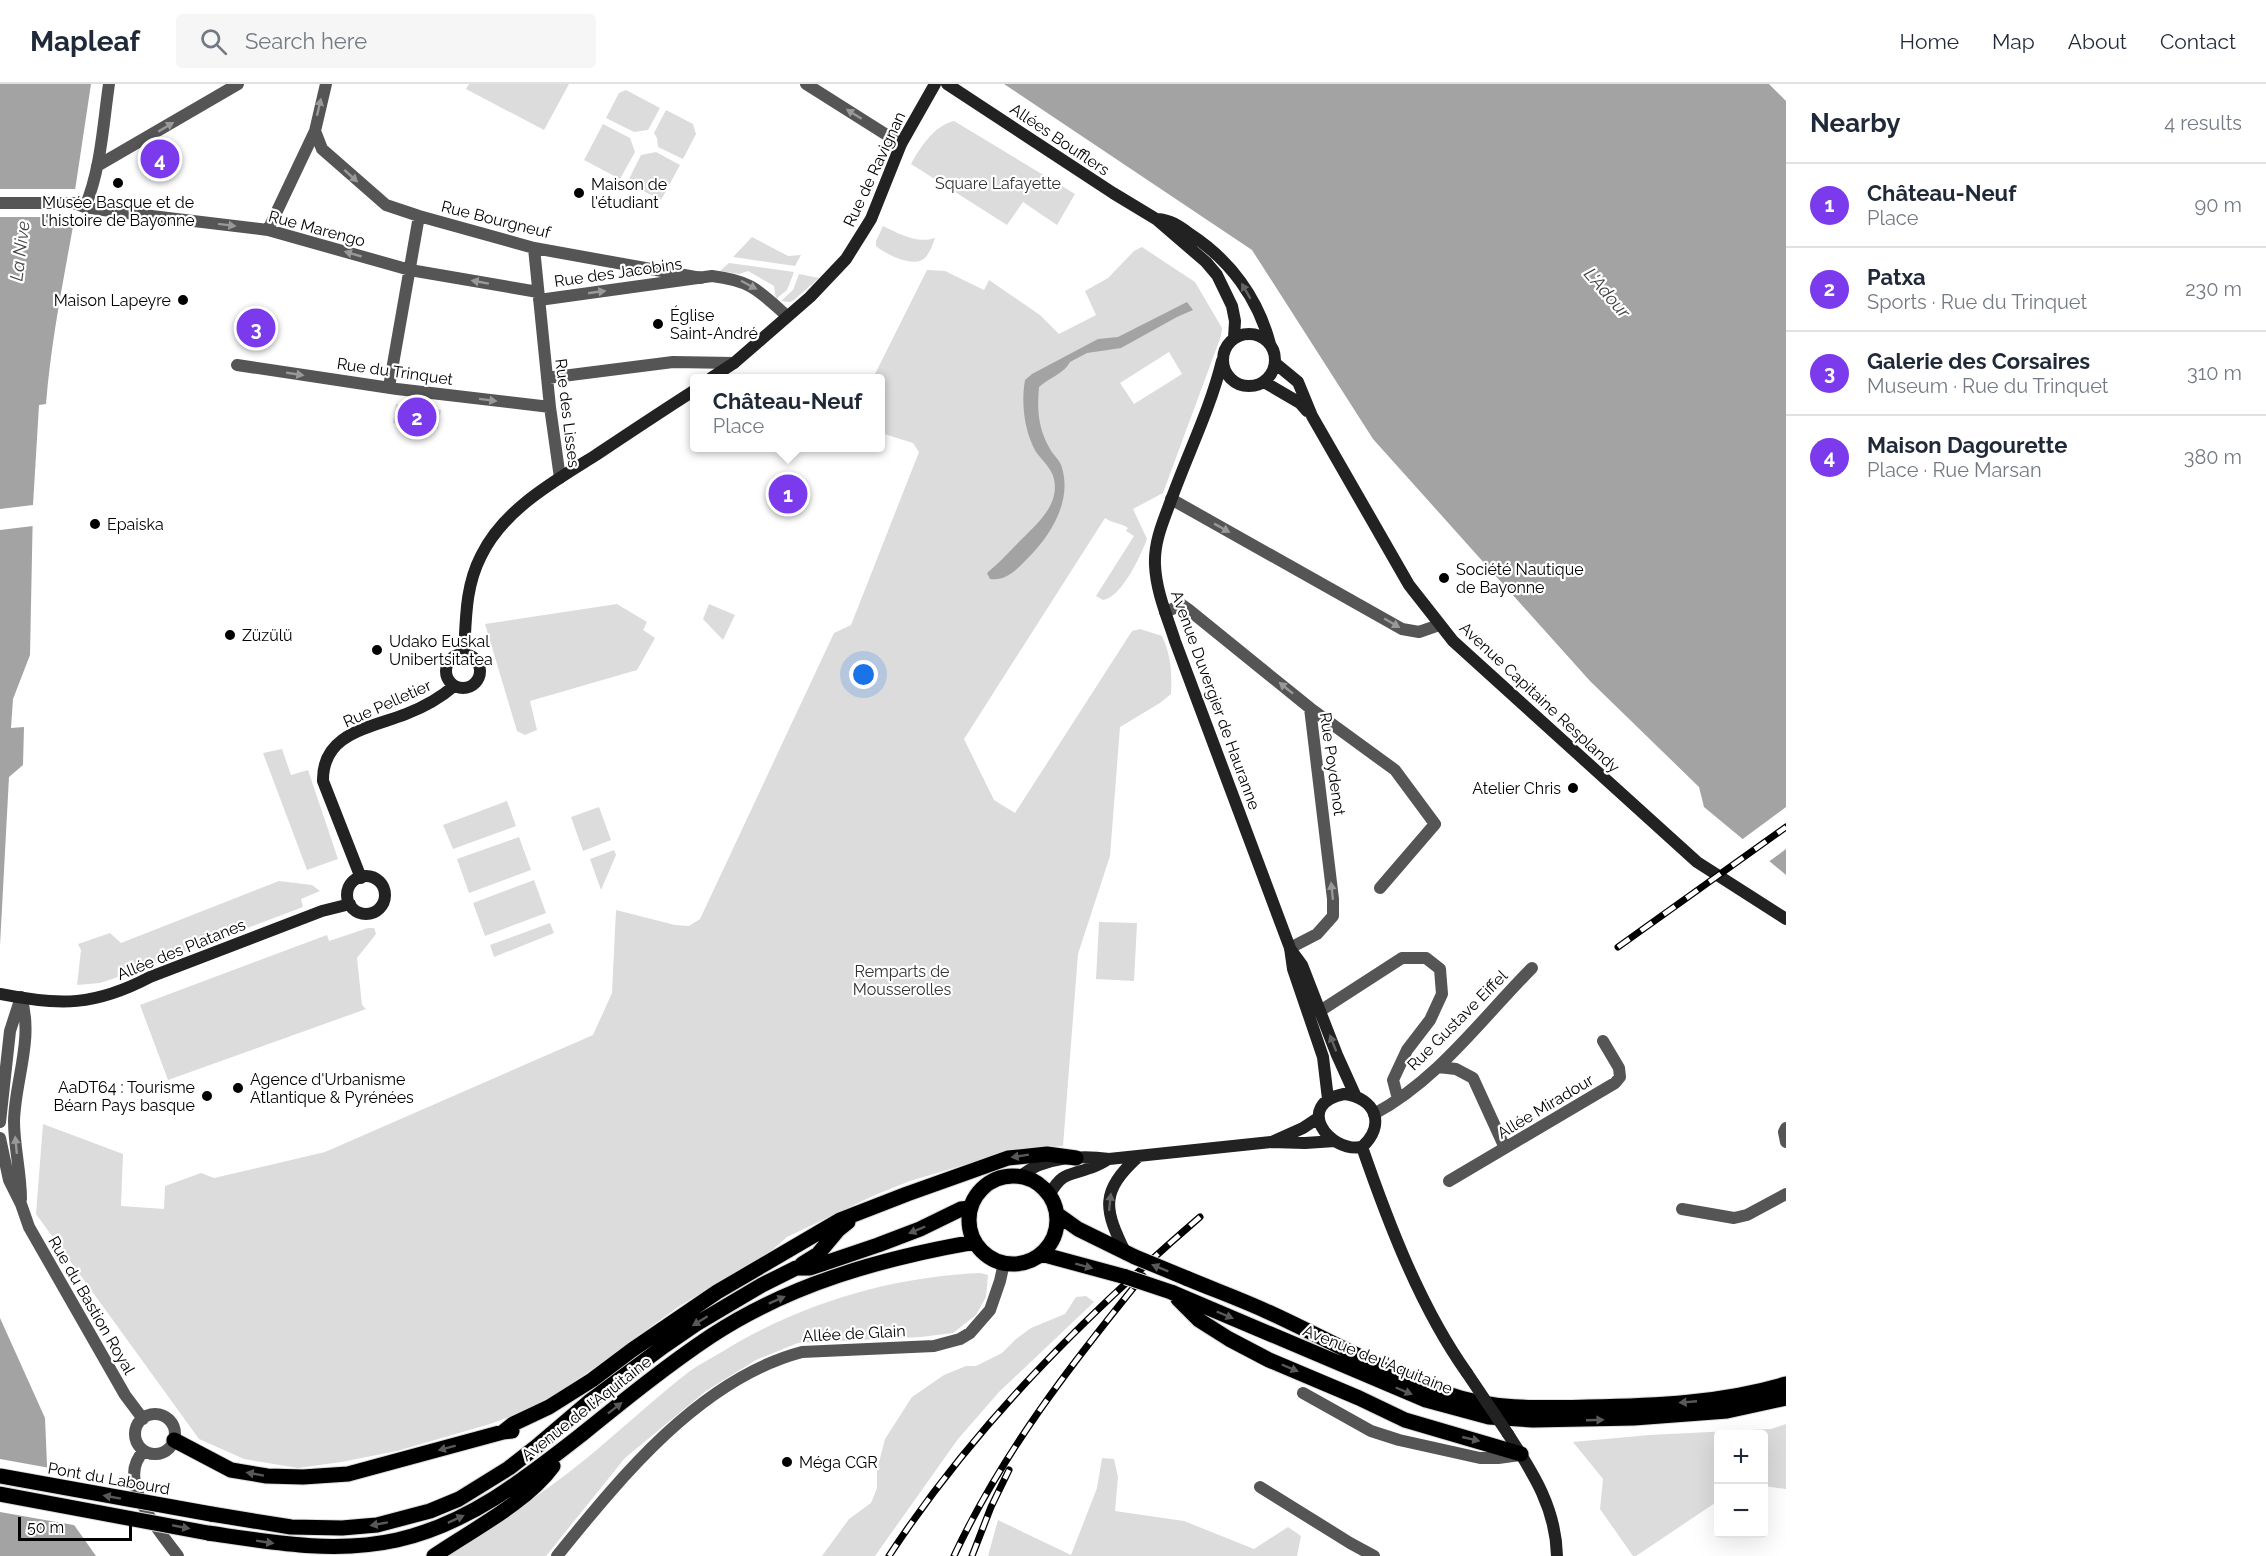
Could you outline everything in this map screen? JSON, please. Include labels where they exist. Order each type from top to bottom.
[{"type":"main road","name":"Rue de Ravignan","points":[[717,374],[734,363],[837,270],[864,233],[901,144],[935,84]]},
{"type":"main road","name":"Allées Boufflers","points":[[947,84],[1156,219],[1206,262],[1217,275],[1232,306],[1235,321],[1233,338]]},
{"type":"main road","name":"Allées Boufflers","points":[[1156,219],[1170,220],[1199,239],[1230,266],[1256,307],[1264,324],[1269,344]]},
{"type":"main road","points":[[1214,394],[1264,382],[1271,374],[1275,363],[1274,353],[1269,344],[1256,335],[1240,335],[1233,338],[1224,351],[1223,367],[1230,379],[1241,386]]},
{"type":"main road","name":"Avenue Duvergier de Hauranne","points":[[1222,361],[1214,394],[1171,499],[1155,548],[1155,567],[1165,612],[1290,948],[1293,969],[1323,1057],[1328,1100]]},
{"type":"main road","name":"Avenue Capitaine Resplandy","points":[[1275,363],[1298,382],[1312,416],[1409,585],[1439,625],[1468,657],[1697,861],[1786,920]]},
{"type":"main road","name":"Avenue Capitaine Resplandy","points":[[1264,382],[1300,403],[1312,416]]},
{"type":"main road","points":[[560,478],[690,393]]},
{"type":"main road","name":"Rue des Lisses","points":[[464,654],[467,601],[471,580],[481,556],[497,532],[518,509],[560,478]]},
{"type":"main road","points":[[464,654],[475,659],[480,675],[473,685],[467,688],[454,686],[447,679],[446,668],[452,658],[464,654]]},
{"type":"main road","name":"Rue Pelletier","points":[[361,878],[323,781],[323,765],[332,749],[353,733],[426,706],[454,686]]},
{"type":"main road","points":[[368,876],[381,883],[385,896],[379,909],[366,914],[354,910],[350,904],[347,894],[356,880],[368,876]]},
{"type":"main road","name":"Allée des Platanes","points":[[0,994],[70,1002],[97,999],[124,991],[150,977],[322,912],[350,904]]},
{"type":"main road","name":"Avenue Duvergier de Hauranne","points":[[1290,948],[1302,965],[1356,1097]]},
{"type":"main road","points":[[1344,1094],[1366,1101],[1374,1114],[1374,1132],[1362,1147],[1350,1147],[1335,1141],[1323,1131],[1318,1118],[1320,1109],[1328,1100],[1344,1094]]},
{"type":"main road","points":[[1271,1142],[1303,1128],[1318,1118]]},
{"type":"main road","points":[[1021,1176],[1039,1164],[1087,1156],[1109,1159],[1271,1142],[1335,1141]]},
{"type":"main road","points":[[1362,1147],[1389,1221],[1417,1283],[1455,1356],[1536,1477],[1549,1506],[1556,1537],[1557,1556]]},
{"type":"main road","points":[[503,1432],[513,1424],[549,1407],[592,1380],[717,1292],[840,1220],[1008,1158],[1047,1154],[1076,1158]]},
{"type":"main road","points":[[1131,1256],[1110,1221],[1108,1199],[1120,1173],[1139,1156]]},
{"type":"main road","points":[[1050,1194],[1062,1177],[1072,1172],[1089,1169],[1109,1159]]},
{"type":"main road","points":[[1005,1176],[1021,1176],[1032,1180],[1050,1194],[1057,1214],[1057,1229],[1051,1243],[1041,1254],[1023,1262],[1004,1263],[992,1259],[975,1242],[970,1231],[970,1208],[978,1193],[990,1182],[1005,1176]]},
{"type":"main road","name":"Avenue de l'Aquitaine","points":[[211,1514],[275,1525],[316,1528],[377,1526],[406,1519],[459,1498],[487,1483],[536,1447],[590,1401],[696,1324],[762,1286],[796,1268],[810,1268],[878,1245],[920,1229],[961,1209],[970,1208]]},
{"type":"main road","name":"Avenue de l'Aquitaine","points":[[1057,1214],[1078,1229],[1131,1256],[1264,1310],[1414,1381],[1449,1395],[1491,1404],[1528,1408],[1664,1404],[1723,1399],[1786,1384]]},
{"type":"main road","points":[[796,1268],[818,1254],[838,1230],[854,1216]]},
{"type":"main road","name":"Avenue de l'Aquitaine","points":[[0,1494],[274,1543],[344,1546],[397,1540],[454,1520],[482,1506],[531,1475],[712,1335],[766,1305],[815,1284],[914,1253],[975,1242]]},
{"type":"main road","name":"Avenue de l'Aquitaine","points":[[1041,1254],[1171,1292],[1426,1400],[1489,1417],[1543,1420],[1634,1418],[1726,1410],[1786,1398]]},
{"type":"main road","points":[[1171,1292],[1199,1320],[1228,1339],[1269,1359],[1405,1420],[1436,1431],[1495,1445],[1521,1454]]},
{"type":"main road","points":[[174,1440],[231,1470],[267,1476],[303,1478],[348,1474],[503,1432],[516,1431],[553,1415],[574,1402],[590,1401]]},
{"type":"main road","points":[[434,1556],[518,1500],[545,1476],[567,1446]]},
{"type":"main road","name":"Pont du Labourd","points":[[0,1476],[211,1514]]},
{"type":"street","points":[[79,205],[93,190],[109,84]]},
{"type":"street","points":[[97,166],[238,84]]},
{"type":"street","points":[[268,230],[315,131],[326,84]]},
{"type":"street","points":[[806,84],[901,144]]},
{"type":"street","name":"Rue Bourgneuf","points":[[315,131],[322,149],[386,205],[534,248],[701,278]]},
{"type":"street","name":"Rue Marengo","points":[[0,203],[79,205],[268,230],[410,270],[538,296]]},
{"type":"street","points":[[389,387],[418,216]]},
{"type":"street","name":"Rue des Lisses","points":[[534,248],[549,407],[560,478]]},
{"type":"street","points":[[701,278],[712,276],[738,279],[759,290],[787,316]]},
{"type":"street","name":"Rue des Jacobins","points":[[538,296],[701,278]]},
{"type":"street","points":[[547,378],[673,363],[734,363]]},
{"type":"street","name":"Rue du Trinquet","points":[[237,364],[389,387],[549,407]]},
{"type":"street","points":[[1171,499],[1402,629],[1419,632],[1439,625]]},
{"type":"street","name":"Rue Poydenot","points":[[1165,612],[1182,605],[1310,708],[1333,899],[1333,916],[1317,934],[1290,948]]},
{"type":"street","points":[[1310,708],[1395,770],[1435,824],[1380,888]]},
{"type":"street","points":[[1320,1011],[1402,958],[1426,958],[1440,969],[1442,994],[1430,1020],[1407,1050],[1393,1080],[1398,1099]]},
{"type":"street","name":"Rue Gustave Eiffel","points":[[1374,1114],[1398,1099],[1438,1066],[1532,968]]},
{"type":"street","points":[[0,1122],[12,1020],[21,998]]},
{"type":"street","name":"Rue du Bastion Royal","points":[[21,998],[25,1011],[26,1035],[14,1123],[21,1177],[21,1203]]},
{"type":"street","name":"Allée Miradour","points":[[1449,1181],[1615,1083],[1620,1077],[1619,1068],[1603,1041]]},
{"type":"street","points":[[1438,1066],[1456,1069],[1473,1078],[1505,1148]]},
{"type":"street","points":[[1786,1128],[1784,1132],[1786,1142]]},
{"type":"street","name":"Rue du Bastion Royal","points":[[0,1138],[9,1180],[21,1203],[29,1227],[125,1395],[143,1419]]},
{"type":"street","points":[[1682,1209],[1734,1218],[1747,1215],[1786,1194]]},
{"type":"street","name":"Allée de Glain","points":[[557,1556],[605,1497],[673,1428],[727,1386],[754,1370],[802,1352],[934,1346],[960,1339],[970,1333],[990,1310],[1004,1263]]},
{"type":"street","points":[[1303,1393],[1371,1431],[1399,1440],[1480,1458],[1521,1454]]},
{"type":"street","points":[[154,1414],[167,1418],[174,1428],[174,1440],[167,1450],[161,1453],[144,1451],[136,1441],[136,1429],[143,1419],[154,1414]]},
{"type":"street","points":[[144,1451],[135,1465],[136,1489],[143,1507],[178,1556]]},
{"type":"street","points":[[1260,1487],[1350,1544],[1374,1556]]},
{"type":"green space","points":[[469,84],[569,84],[544,130],[466,89]]},
{"type":"green space","points":[[626,90],[660,108],[648,130],[634,132],[606,118],[619,93]]},
{"type":"green space","points":[[666,110],[693,124],[696,134],[683,159],[658,147],[654,133]]},
{"type":"green space","name":"Square Lafayette","points":[[954,121],[1075,194],[1057,225],[1023,202],[1007,225],[911,164],[934,132]]},
{"type":"green space","points":[[603,124],[630,138],[635,152],[620,179],[584,160]]},
{"type":"green space","points":[[656,152],[680,165],[661,200],[627,183],[641,155]]},
{"type":"green space","points":[[883,226],[915,239],[935,238],[926,257],[915,262],[908,261],[894,257],[876,246]]},
{"type":"green space","points":[[752,237],[788,256],[801,255],[795,266],[733,257]]},
{"type":"green space","name":"Remparts de Mousserolles","points":[[1142,247],[1195,282],[1222,328],[1221,336],[1163,493],[1133,509],[1147,539],[1124,584],[1110,597],[1103,600],[1096,596],[1134,536],[1126,531],[1128,528],[1126,526],[1105,518],[964,739],[994,800],[1015,813],[1132,631],[1140,629],[1162,636],[1170,664],[1171,694],[1120,727],[1110,856],[1078,954],[1063,1146],[994,1156],[910,1181],[787,1237],[772,1250],[678,1307],[557,1393],[522,1412],[490,1424],[397,1451],[298,1468],[244,1459],[199,1439],[36,1214],[43,1124],[123,1154],[121,1206],[164,1209],[165,1186],[201,1173],[214,1178],[325,1152],[593,1035],[612,993],[616,910],[675,925],[689,926],[700,919],[834,633],[851,625],[919,452],[913,443],[885,434],[885,374],[875,374],[927,270],[945,271],[984,290],[989,280],[1040,315],[1059,334],[1096,315],[1085,291],[1108,278],[1134,251]],"holes":[[[1169,352],[1182,374],[1134,404],[1120,383]]]},
{"type":"green space","points":[[729,263],[794,272],[787,290],[776,299],[774,286],[748,271],[739,274],[720,271]]},
{"type":"green space","points":[[799,274],[819,278],[794,300],[781,301],[793,290]]},
{"type":"green space","points":[[396,404],[441,410],[438,429],[393,423]]},
{"type":"green space","points":[[617,604],[647,622],[643,630],[655,638],[637,670],[530,701],[537,730],[525,735],[517,731],[485,624]]},
{"type":"green space","points":[[709,604],[735,615],[723,640],[703,619]]},
{"type":"green space","points":[[282,749],[291,775],[308,770],[338,859],[307,870],[263,753]]},
{"type":"green space","points":[[507,801],[516,826],[453,849],[443,825]]},
{"type":"green space","points":[[599,807],[611,840],[583,851],[571,817]]},
{"type":"green space","points":[[519,837],[531,870],[469,893],[457,859]]},
{"type":"green space","points":[[614,850],[616,855],[601,890],[590,859]]},
{"type":"green space","points":[[534,880],[546,913],[485,936],[473,903]]},
{"type":"green space","points":[[279,881],[312,885],[320,891],[301,899],[303,907],[115,978],[100,983],[77,985],[81,950],[78,944],[110,933],[121,943]]},
{"type":"green space","points":[[1099,922],[1137,923],[1134,981],[1096,979]]},
{"type":"green space","points":[[550,923],[554,933],[494,957],[490,945]]},
{"type":"green space","points":[[374,928],[376,934],[357,958],[362,1005],[366,1009],[168,1080],[140,1005],[327,935],[329,941]]},
{"type":"green space","points":[[980,1273],[988,1275],[986,1297],[976,1315],[953,1333],[921,1337],[798,1343],[756,1360],[706,1391],[625,1458],[546,1556],[448,1556],[568,1473],[690,1371],[754,1333],[848,1295],[913,1280]]},
{"type":"green space","points":[[1086,1296],[1094,1302],[999,1392],[958,1439],[875,1556],[822,1556],[849,1519],[871,1503],[877,1488],[877,1470],[885,1439],[912,1397],[944,1375],[966,1366],[976,1366],[1002,1353],[1031,1328],[1065,1314],[1076,1297]]},
{"type":"green space","points":[[1786,1424],[1786,1489],[1768,1487],[1768,1430],[1751,1430],[1771,1429]]},
{"type":"green space","points":[[1714,1432],[1714,1504],[1633,1556],[1600,1509],[1603,1479],[1573,1442]]},
{"type":"green space","points":[[1102,1458],[1114,1459],[1118,1477],[1115,1511],[1184,1521],[1254,1549],[1288,1527],[1301,1536],[1297,1556],[988,1556],[998,1520],[1071,1555],[1097,1488]]},
{"type":"water","name":"La Nive","points":[[0,84],[91,84],[71,217],[74,221],[54,335],[46,404],[39,405],[33,505],[30,655],[13,699],[11,728],[24,727],[23,765],[9,777],[0,945]]},
{"type":"water","name":"L'Adour","points":[[1004,84],[1769,84],[1786,101],[1786,875],[1704,807],[1699,787],[1590,681],[1373,439],[1252,250]]},
{"type":"water","points":[[1187,302],[1193,310],[1121,348],[1087,353],[1070,362],[1061,372],[1039,387],[1038,411],[1041,426],[1051,451],[1062,468],[1064,493],[1062,505],[1052,528],[1028,558],[1007,576],[990,579],[987,573],[1044,515],[1055,489],[1051,472],[1036,452],[1026,426],[1023,398],[1025,380],[1032,374],[1098,339],[1118,337]]},
{"type":"water","points":[[0,1318],[45,1418],[48,1488],[96,1556],[0,1556]]},
{"type":"pier","points":[[0,189],[76,189],[71,217],[0,217]]},
{"type":"pier","points":[[33,505],[33,526],[0,530],[0,509]]},
{"type":"pier","points":[[1786,807],[1786,849],[1767,863],[1740,841]]},
{"type":"pier","points":[[0,1459],[50,1468],[51,1487],[79,1526],[0,1512]]},
{"type":"railway","points":[[1618,947],[1786,827]]},
{"type":"railway","points":[[889,1556],[957,1462],[1032,1376],[1114,1294],[1200,1217]]},
{"type":"railway","points":[[954,1556],[973,1518],[1016,1445],[1090,1342],[1143,1276]]},
{"type":"railway","points":[[972,1556],[991,1507],[1009,1470]]},
{"type":"place","name":"Maison Dagourette","points":[[160,159]]},
{"type":"place","name":"Musée Basque et de l'histoire de Bayonne","points":[[118,183]]},
{"type":"place","name":"Maison de l'étudiant","points":[[579,193]]},
{"type":"place","name":"Maison Lapeyre","points":[[183,300]]},
{"type":"place","name":"Église Saint-André","points":[[658,324]]},
{"type":"place","name":"Galerie des Corsaires","points":[[256,328]]},
{"type":"place","name":"Patxa","points":[[417,417]]},
{"type":"place","name":"Château-Neuf","points":[[788,494]]},
{"type":"place","name":"Epaiska","points":[[95,524]]},
{"type":"place","name":"Société Nautique de Bayonne","points":[[1444,578]]},
{"type":"place","name":"Züzülü","points":[[230,635]]},
{"type":"place","name":"Udako Euskal Unibertsitatea","points":[[377,650]]},
{"type":"place","name":"Atelier Chris","points":[[1573,788]]},
{"type":"place","name":"Agence d'Urbanisme Atlantique & Pyrénées","points":[[238,1088]]},
{"type":"place","name":"AaDT64 : Tourisme Béarn Pays basque","points":[[207,1096]]},
{"type":"place","name":"Méga CGR","points":[[787,1462]]}]
